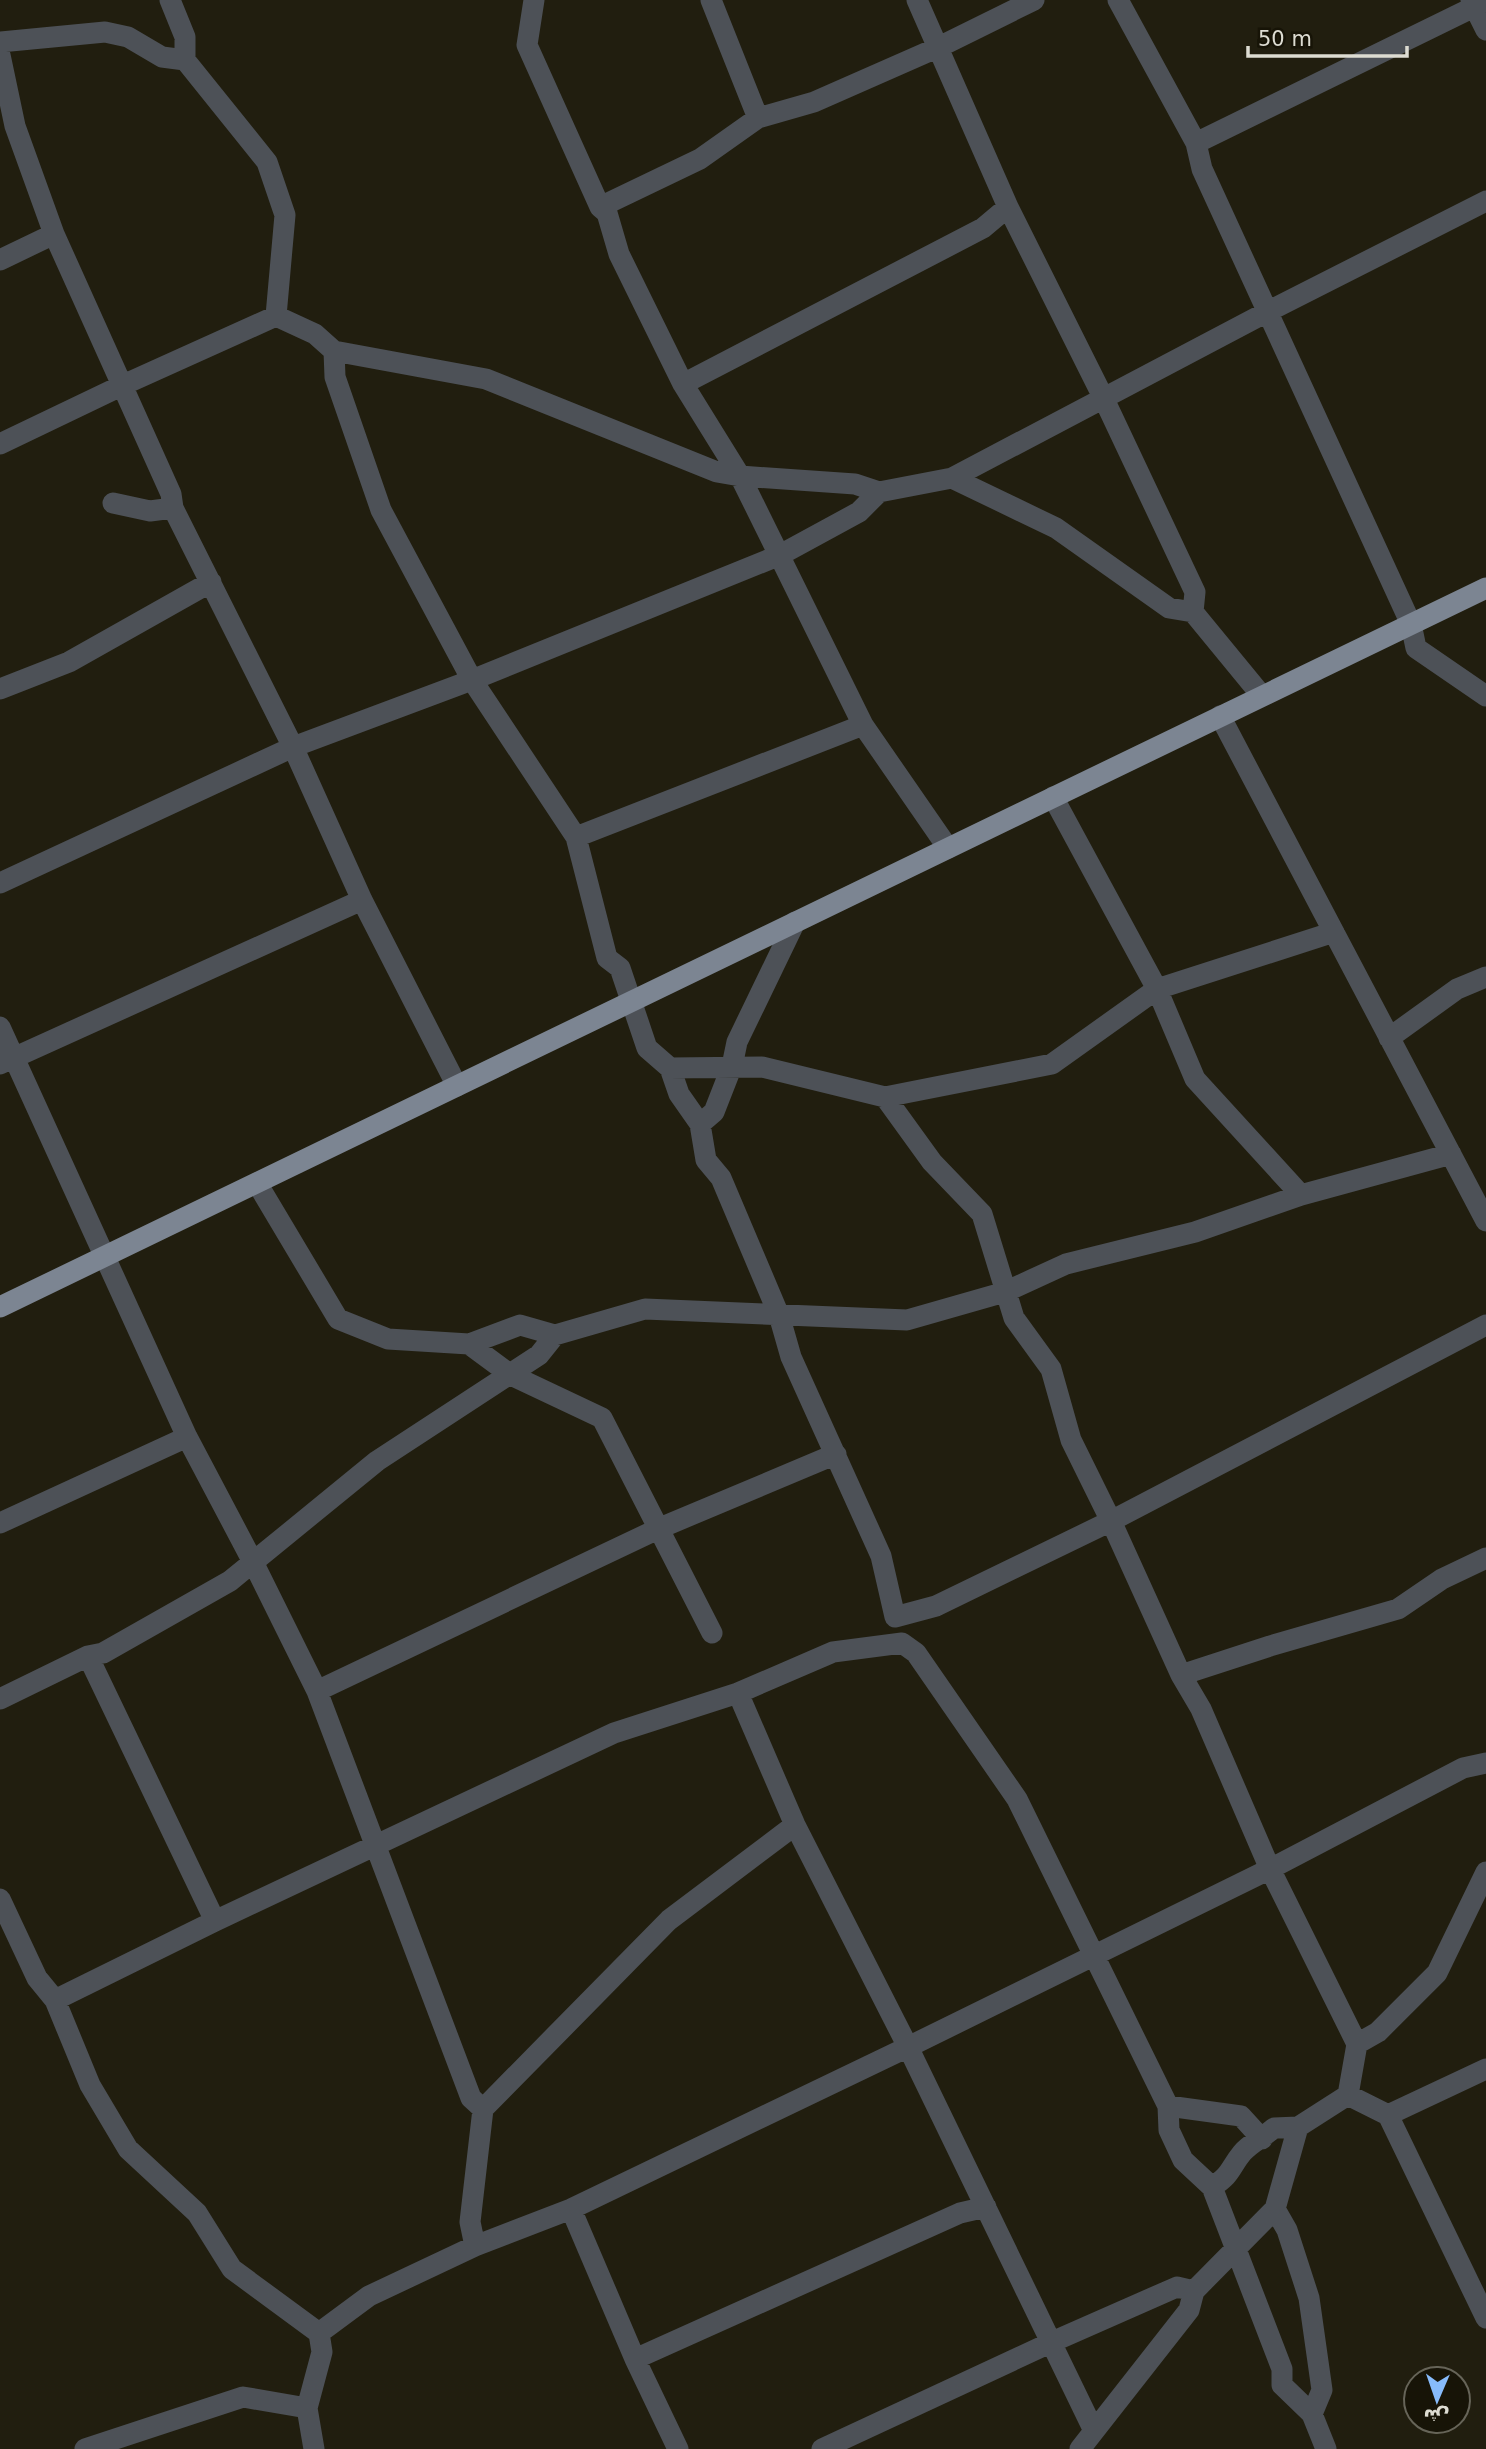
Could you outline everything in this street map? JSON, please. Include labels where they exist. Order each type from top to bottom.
[{"type":"main road","points":[[0,1307],[1486,588]]},
{"type":"street","points":[[170,0],[185,37],[185,60],[267,162],[281,201],[285,215],[276,316]]},
{"type":"street","points":[[534,0],[527,46],[600,207],[607,213],[619,254],[683,384],[740,476],[863,725],[948,848]]},
{"type":"street","points":[[711,0],[758,118]]},
{"type":"street","points":[[917,0],[1008,207],[1103,397],[1195,592],[1193,612]]},
{"type":"street","points":[[600,207],[701,159],[758,118],[814,102],[939,47],[1034,0]]},
{"type":"street","points":[[1118,0],[1196,143],[1202,169],[1411,624],[1416,648],[1486,696]]},
{"type":"street","points":[[1196,143],[1477,2],[1486,30]]},
{"type":"street","points":[[0,41],[105,33],[128,37],[162,57],[185,60]]},
{"type":"street","points":[[0,55],[15,125],[54,234],[171,494],[173,508],[293,747],[362,900],[457,1086]]},
{"type":"street","points":[[0,444],[276,316],[315,334],[334,351],[486,379],[717,472],[855,484],[879,492],[952,478],[1266,312],[1486,201]]},
{"type":"street","points":[[683,384],[983,228],[1008,207]]},
{"type":"street","points":[[0,260],[54,234]]},
{"type":"street","points":[[334,351],[335,377],[381,510],[472,680],[576,837],[607,958],[620,968],[647,1048],[670,1068],[679,1094],[700,1124],[706,1160],[721,1178],[779,1315],[791,1357],[881,1556],[895,1617],[936,1606],[1111,1521],[1486,1325]]},
{"type":"street","points":[[952,478],[1056,528],[1169,608],[1193,612],[1262,696]]},
{"type":"street","points":[[0,883],[293,747],[472,680],[780,555],[859,512],[879,492]]},
{"type":"street","points":[[113,503],[150,511],[173,508]]},
{"type":"street","points":[[0,689],[69,662],[211,582]]},
{"type":"street","points":[[1220,716],[1486,1221]]},
{"type":"street","points":[[576,837],[863,725]]},
{"type":"street","points":[[1053,797],[1157,989],[1195,1079],[1301,1195]]},
{"type":"street","points":[[7,1061],[362,900]]},
{"type":"street","points":[[700,1124],[714,1112],[732,1066],[737,1042],[794,922]]},
{"type":"street","points":[[670,1068],[762,1067],[885,1097],[1052,1064],[1157,989],[1334,932]]},
{"type":"street","points":[[1389,1038],[1457,989],[1486,977]]},
{"type":"street","points":[[0,1027],[7,1061],[106,1256],[187,1437],[317,1691],[471,2098],[484,2109]]},
{"type":"street","points":[[885,1097],[932,1162],[982,1214],[1013,1318],[1051,1369],[1071,1440],[1181,1675],[1201,1709],[1270,1869],[1357,2044],[1348,2095],[1298,2127],[1273,2128],[1243,2151],[1227,2176],[1212,2187]]},
{"type":"street","points":[[257,1183],[338,1319],[388,1339],[469,1344],[520,1325],[555,1335],[645,1309],[907,1320],[1005,1292],[1066,1264],[1195,1232],[1301,1195],[1451,1154]]},
{"type":"street","points":[[0,1699],[88,1656],[103,1653],[230,1581],[377,1461],[511,1375],[539,1355],[555,1335]]},
{"type":"street","points":[[469,1344],[511,1375],[602,1418],[712,1633]]},
{"type":"street","points":[[0,1523],[187,1437]]},
{"type":"street","points":[[317,1691],[660,1528],[836,1454]]},
{"type":"street","points":[[1181,1675],[1398,1609],[1442,1579],[1486,1558]]},
{"type":"street","points":[[55,2000],[215,1921],[614,1733],[738,1693],[832,1652],[902,1643],[916,1653],[1017,1799],[1168,2106],[1169,2130],[1183,2160],[1212,2187],[1282,2368],[1282,2385],[1312,2414],[1326,2449]]},
{"type":"street","points":[[88,1656],[215,1921]]},
{"type":"street","points":[[738,1693],[795,1825],[908,2047],[1094,2431]]},
{"type":"street","points":[[319,2333],[369,2296],[475,2246],[571,2209],[1270,1869],[1463,1768],[1486,1763]]},
{"type":"street","points":[[475,2246],[470,2222],[484,2109],[669,1920],[795,1825]]},
{"type":"street","points":[[1357,2044],[1377,2032],[1437,1973],[1486,1872]]},
{"type":"street","points":[[0,1899],[37,1978],[55,2000],[90,2085],[128,2149],[197,2213],[232,2269],[319,2333],[322,2352],[307,2409],[314,2449]]},
{"type":"street","points":[[1388,2115],[1486,2069]]},
{"type":"street","points":[[1348,2095],[1388,2115],[1478,2278],[1486,2318]]},
{"type":"street","points":[[1168,2106],[1241,2116],[1262,2139]]},
{"type":"street","points":[[1080,2449],[1189,2310],[1194,2291],[1275,2209],[1298,2127]]},
{"type":"street","points":[[635,2359],[960,2213],[986,2207]]},
{"type":"street","points":[[571,2209],[635,2359],[678,2449]]},
{"type":"street","points":[[1275,2209],[1287,2230],[1309,2298],[1322,2390],[1312,2414]]},
{"type":"street","points":[[822,2449],[1177,2287],[1194,2291]]},
{"type":"street","points":[[85,2449],[243,2397],[307,2409]]}]
